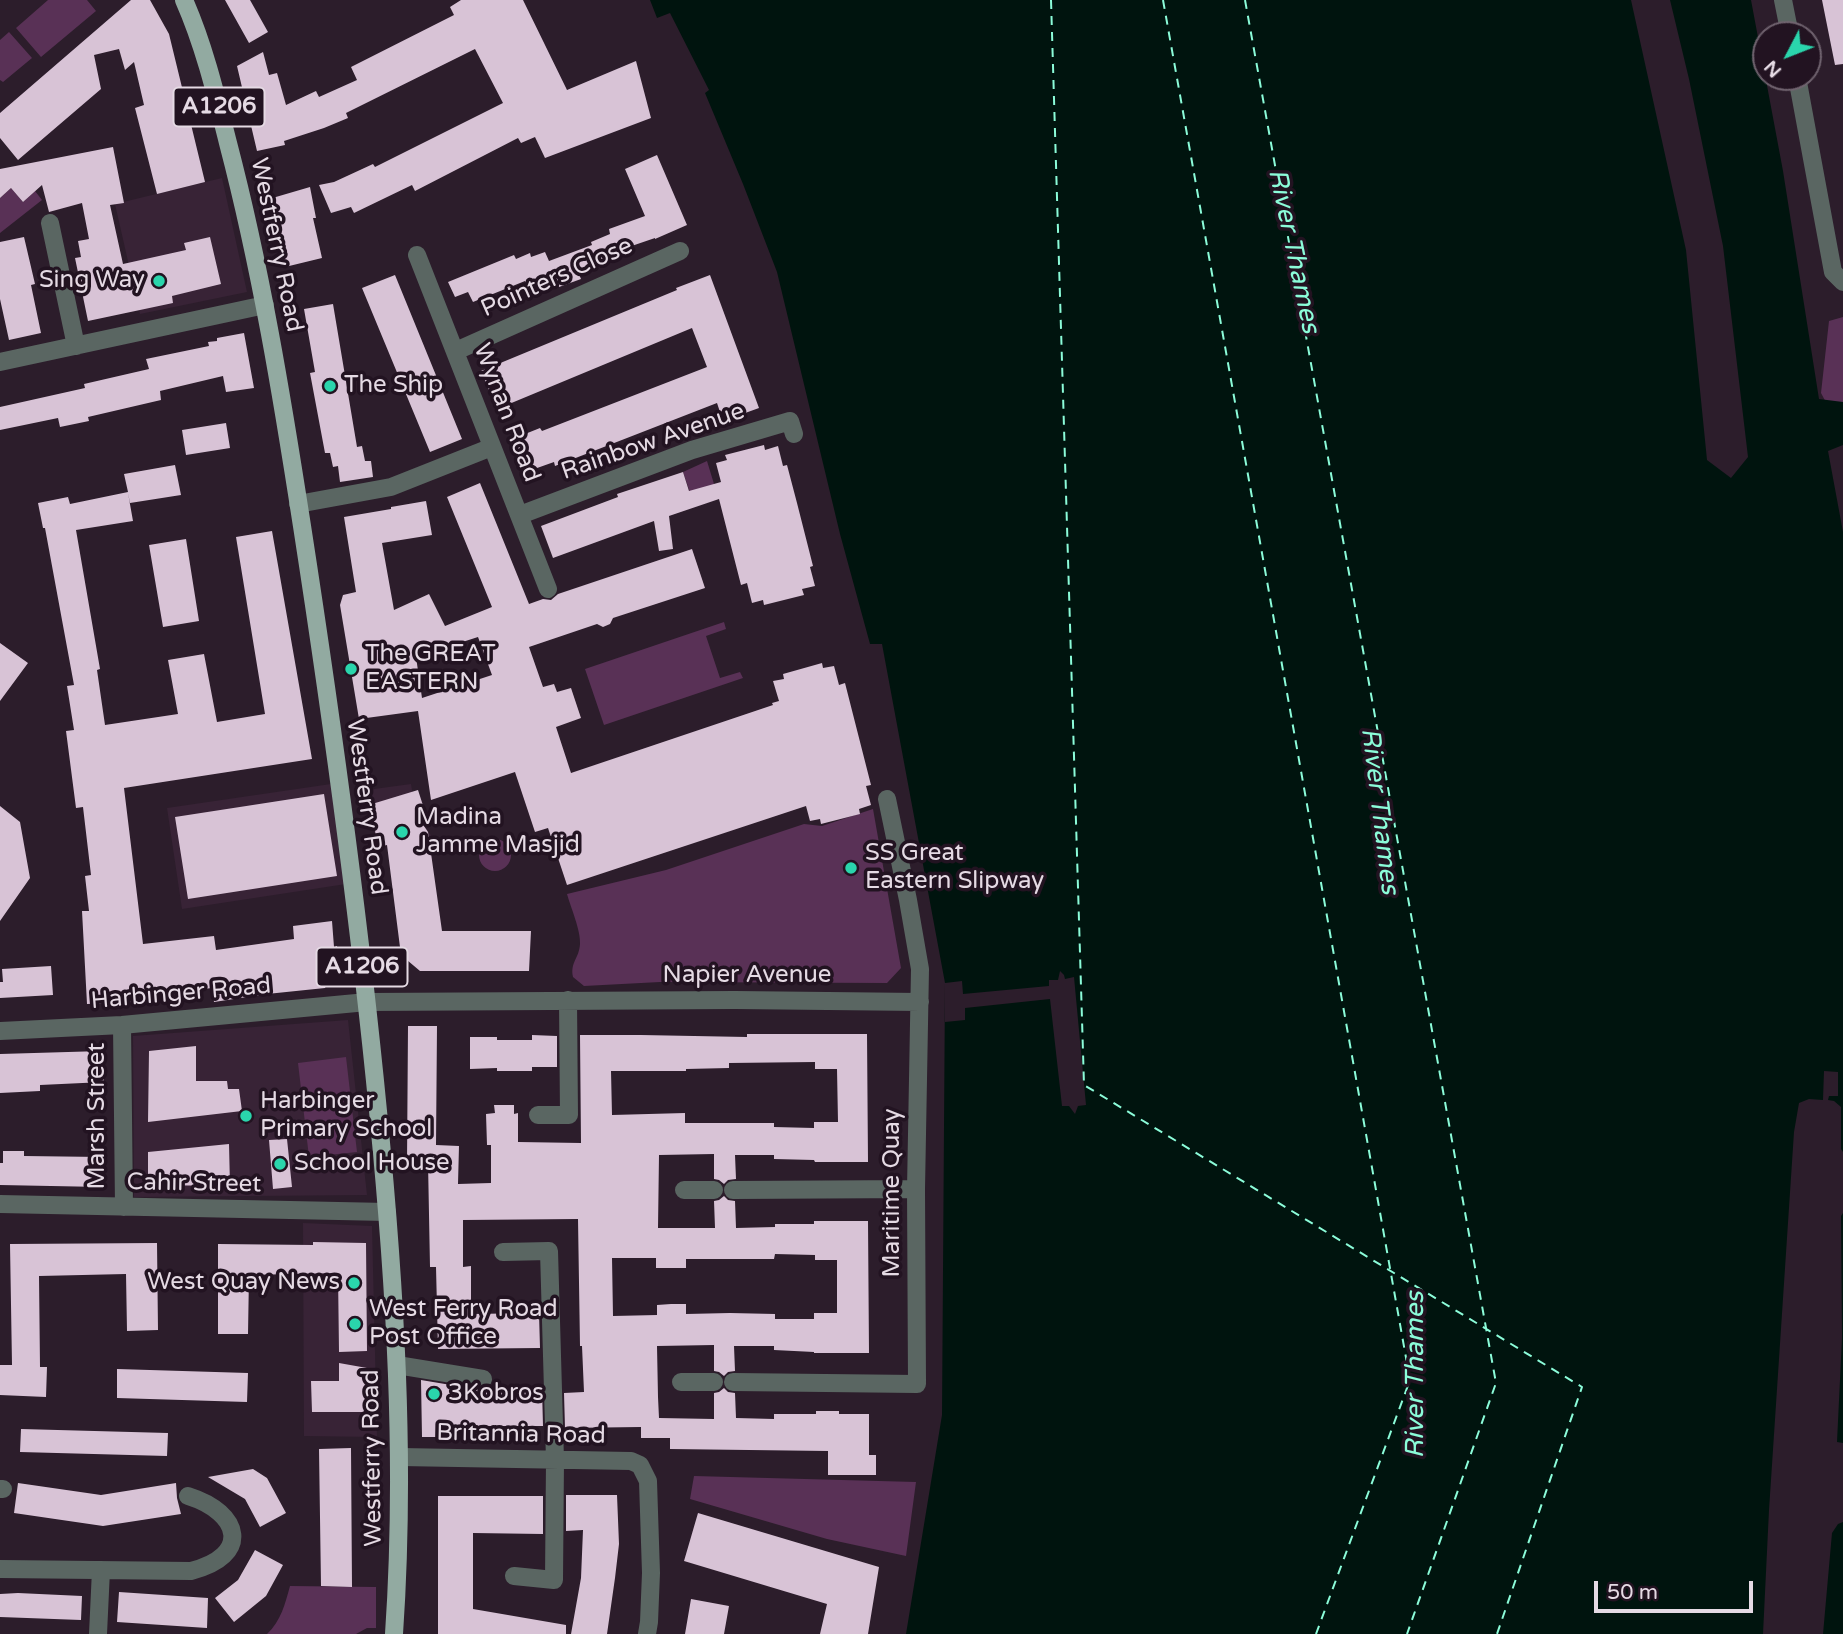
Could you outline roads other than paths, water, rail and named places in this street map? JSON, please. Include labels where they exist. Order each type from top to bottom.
[{"type":"main road","name":"Westferry Road","points":[[184,0],[195,25],[220,112],[265,305],[327,698],[367,1002],[387,1212],[397,1365],[400,1457],[398,1581],[394,1634]]},
{"type":"street","points":[[1783,0],[1787,21]]},
{"type":"street","points":[[1800,91],[1833,272],[1843,282]]},
{"type":"street","points":[[50,223],[76,346]]},
{"type":"street","name":"Pointers Close","points":[[456,351],[680,251]]},
{"type":"street","name":"Wynan Road","points":[[417,255],[548,589]]},
{"type":"street","points":[[0,362],[265,305]]},
{"type":"street","name":"Rainbow Avenue","points":[[520,515],[692,450],[790,421],[793,434]]},
{"type":"street","points":[[298,504],[391,487],[492,447]]},
{"type":"street","points":[[887,799],[920,970],[920,1003]]},
{"type":"street","points":[[538,1115],[569,1115],[568,1000]]},
{"type":"street","name":"Napier Avenue","points":[[367,1002],[744,1000],[920,1003]]},
{"type":"street","name":"Harbinger Road","points":[[0,1031],[122,1026],[367,1002]]},
{"type":"street","name":"Maritime Quay","points":[[736,1382],[917,1384],[916,1189],[920,1003]]},
{"type":"street","name":"Marsh Street","points":[[122,1026],[124,1207]]},
{"type":"street","points":[[735,1190],[916,1189]]},
{"type":"street","points":[[684,1190],[714,1190]]},
{"type":"street","name":"Cahir Street","points":[[0,1204],[387,1212]]},
{"type":"street","points":[[503,1252],[549,1251],[555,1460],[554,1580],[514,1576]]},
{"type":"street","points":[[397,1365],[484,1378]]},
{"type":"street","points":[[681,1382],[714,1382]]},
{"type":"street","name":"Britannia Road","points":[[400,1457],[631,1461],[640,1465],[648,1481],[651,1573],[646,1634]]},
{"type":"street","points":[[0,1569],[191,1571],[209,1566],[228,1552],[233,1537],[229,1522],[219,1510],[205,1501],[188,1496]]},
{"type":"street","points":[[98,1634],[101,1570]]},
{"type":"water","name":"River Thames","points":[[650,0],[1751,0],[1755,21],[1752,21],[1752,91],[1768,91],[1819,399],[1843,402],[1843,445],[1828,451],[1843,532],[1843,1634],[906,1634],[942,1415],[945,983],[882,644],[870,644],[840,534],[777,272],[705,93],[709,90],[670,13],[657,18]]},
{"type":"place","name":"Sing Way","points":[[159,281]]},
{"type":"place","name":"The Ship","points":[[330,386]]},
{"type":"place","name":"The GREAT EASTERN","points":[[351,669]]},
{"type":"place","name":"Madina Jamme Masjid","points":[[402,832]]},
{"type":"place","name":"SS Great Eastern Slipway","points":[[851,868]]},
{"type":"place","name":"Harbinger Primary School","points":[[246,1116]]},
{"type":"place","name":"School House","points":[[280,1164]]},
{"type":"place","name":"West Quay News","points":[[354,1283]]},
{"type":"place","name":"West Ferry Road Post Office","points":[[355,1324]]},
{"type":"place","name":"3Kobros","points":[[434,1394]]}]
